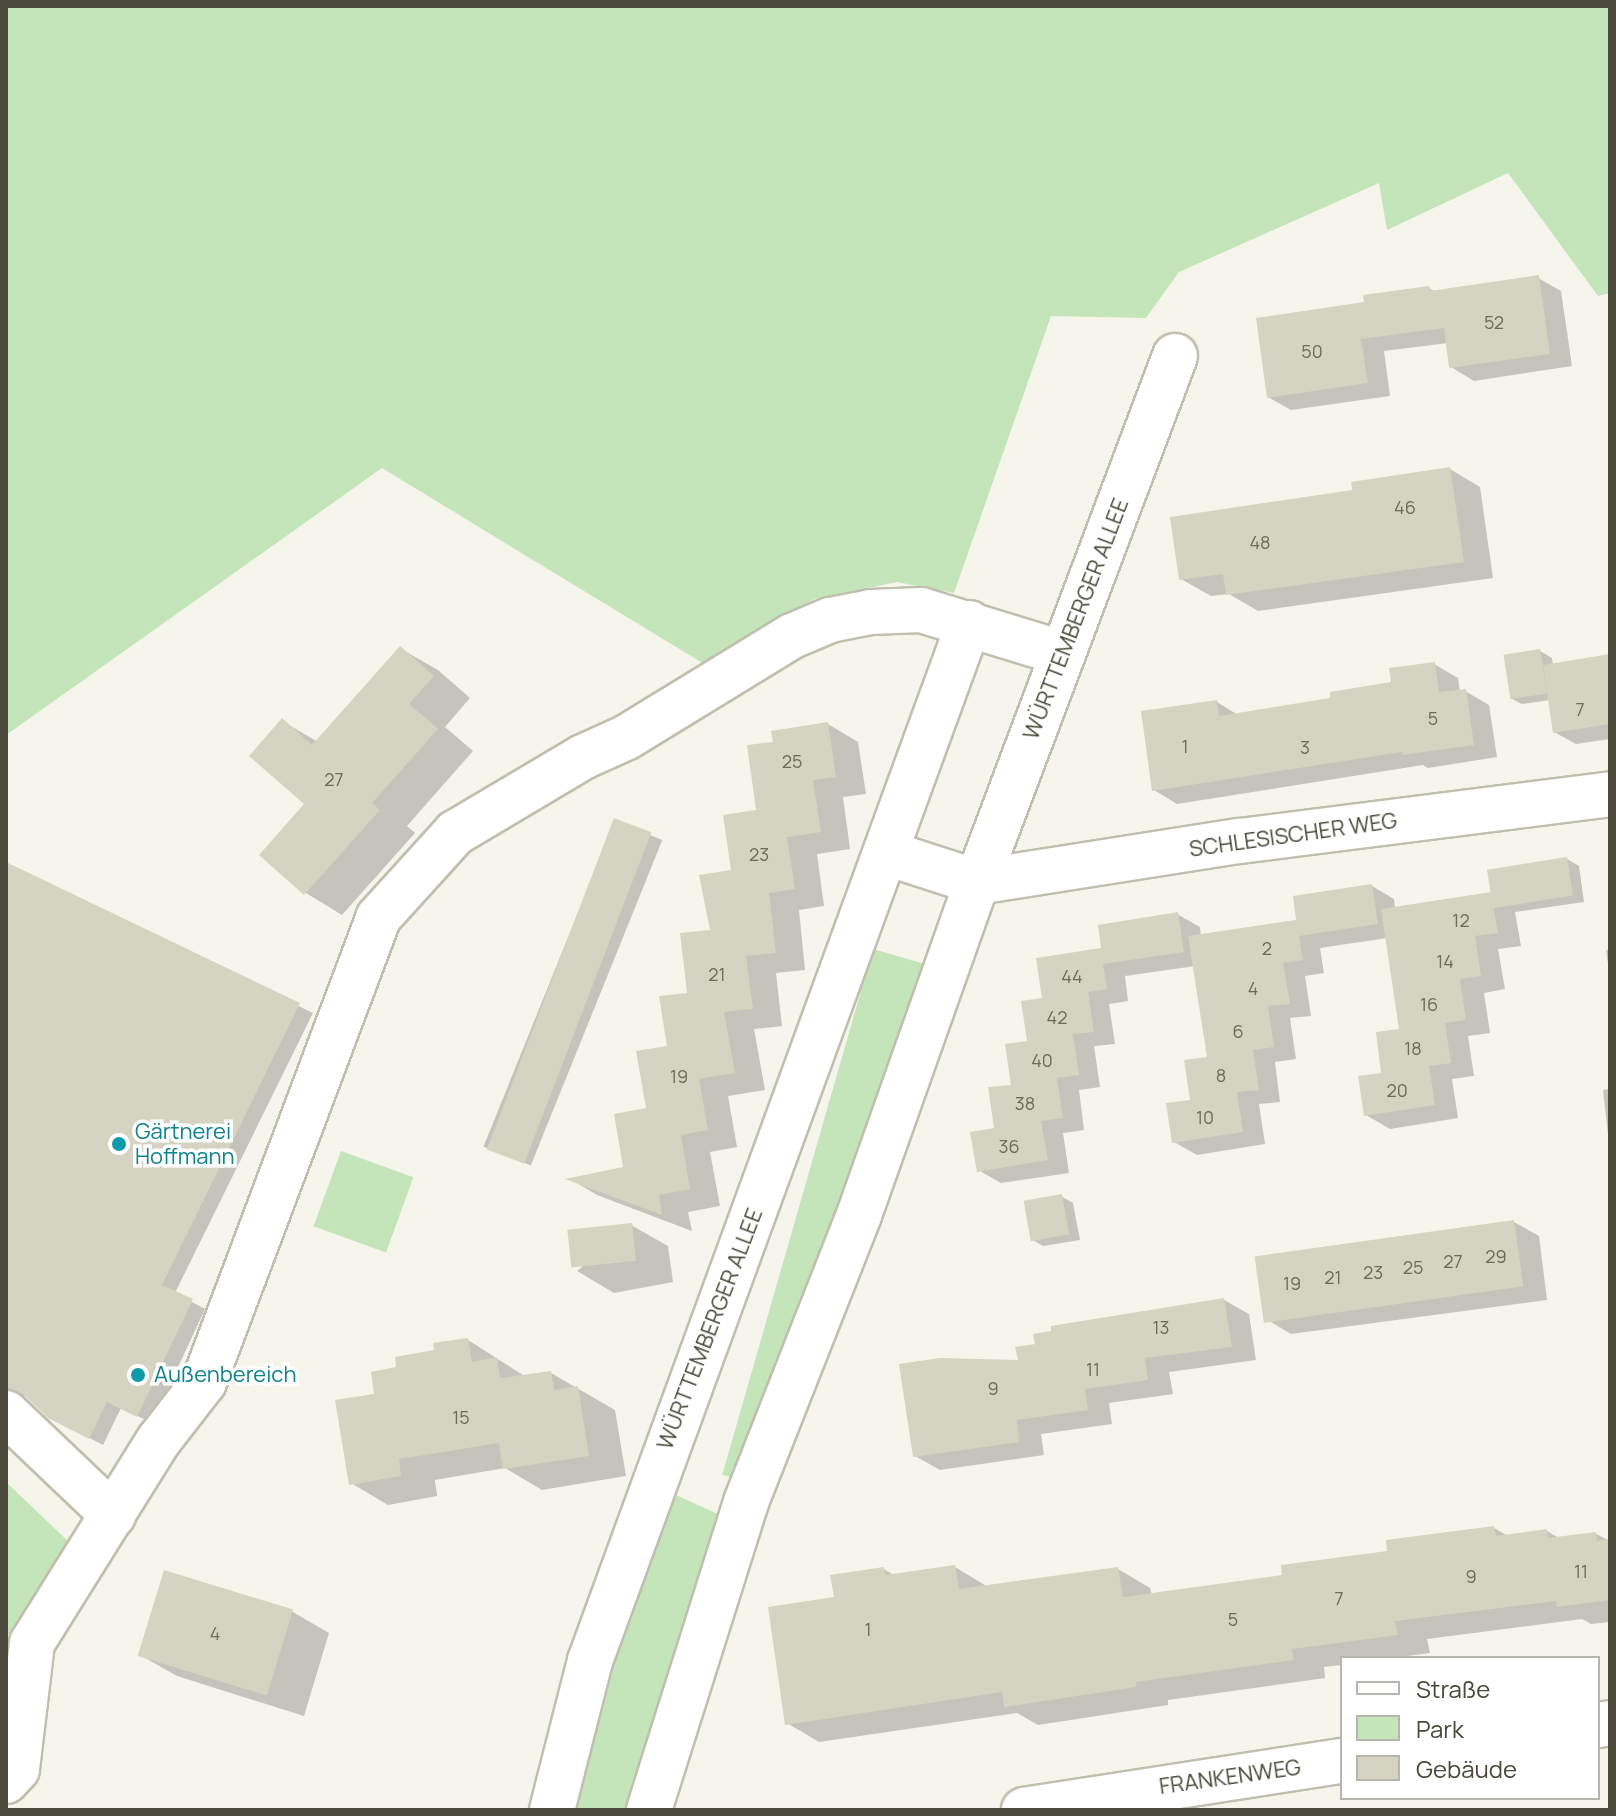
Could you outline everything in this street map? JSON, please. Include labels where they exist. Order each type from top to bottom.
[{"type":"street","name":"WÜRTTEMBERGER ALLEE","points":[[649,1810],[746,1502],[859,1215],[977,882],[1175,356]]},
{"type":"street","points":[[6,1781],[17,1769],[32,1643],[159,1440],[204,1382],[378,918],[455,833],[583,757],[627,737],[792,636],[830,620],[871,612],[921,610],[1062,653]]},
{"type":"street","name":"WÜRTTEMBERGER ALLEE","points":[[552,1810],[590,1661],[605,1617],[969,623]]},
{"type":"street","name":"SCHLESISCHER WEG","points":[[977,882],[1240,841],[1610,794]]},
{"type":"street","points":[[887,853],[977,882]]},
{"type":"street","points":[[6,1413],[113,1515]]},
{"type":"street","name":"FRANKENWEG","points":[[1024,1810],[1211,1795],[1340,1762]]},
{"type":"green space","points":[[6,6],[1610,6],[1610,293],[1598,296],[1508,173],[1387,230],[1379,183],[1179,272],[1146,318],[1051,316],[954,593],[897,582],[814,599],[709,667],[382,468],[6,735]]},
{"type":"green space","points":[[873,949],[926,964],[775,1490],[722,1475]]},
{"type":"green space","points":[[341,1151],[413,1177],[386,1253],[314,1226]]},
{"type":"green space","points":[[6,1482],[73,1546],[25,1632],[6,1634]]},
{"type":"green space","points":[[674,1494],[724,1517],[668,1672],[627,1810],[576,1810],[605,1685]]},
{"type":"building","points":[[1539,275],[1550,354],[1449,368],[1444,328],[1361,339],[1368,383],[1267,398],[1256,318],[1364,302],[1363,295],[1429,286],[1430,291]]},
{"type":"building","points":[[1450,467],[1464,562],[1226,595],[1223,574],[1179,580],[1170,517],[1352,490],[1351,482]]},
{"type":"building","points":[[400,646],[434,676],[409,704],[438,729],[372,803],[380,810],[304,895],[259,855],[304,804],[249,756],[282,718],[312,745]]},
{"type":"building","points":[[1540,649],[1547,693],[1510,699],[1503,655]]},
{"type":"building","points":[[1610,654],[1610,724],[1553,733],[1543,665]]},
{"type":"building","points":[[1435,662],[1439,692],[1466,689],[1474,745],[1402,755],[1402,752],[1152,791],[1141,711],[1217,700],[1219,716],[1330,698],[1330,692],[1391,682],[1389,668]]},
{"type":"building","points":[[828,722],[836,777],[813,780],[821,832],[787,837],[795,889],[769,893],[776,953],[746,956],[753,1009],[724,1012],[735,1073],[699,1079],[708,1130],[681,1135],[690,1189],[659,1195],[662,1215],[565,1179],[623,1167],[614,1114],[646,1108],[636,1051],[667,1046],[659,996],[687,993],[680,933],[710,930],[699,875],[731,870],[723,815],[756,810],[747,745],[773,742],[771,731]]},
{"type":"building","points":[[614,818],[651,832],[524,1164],[487,1149]]},
{"type":"building","points":[[1567,857],[1573,896],[1493,908],[1487,870]]},
{"type":"building","name":"Gärtnerei Hoffmann","points":[[6,862],[300,1003],[162,1285],[193,1299],[137,1417],[107,1402],[89,1439],[48,1418],[23,1394],[6,1389]]},
{"type":"building","points":[[1372,884],[1378,924],[1299,936],[1303,960],[1283,963],[1290,1004],[1268,1006],[1274,1047],[1253,1050],[1259,1090],[1237,1092],[1243,1132],[1172,1143],[1166,1103],[1190,1100],[1184,1060],[1207,1057],[1188,936],[1296,920],[1293,896]]},
{"type":"building","points":[[1491,892],[1498,933],[1475,936],[1481,976],[1460,979],[1466,1020],[1445,1023],[1451,1063],[1429,1066],[1435,1105],[1364,1116],[1358,1076],[1381,1073],[1376,1032],[1399,1029],[1381,909]]},
{"type":"building","points":[[1178,912],[1184,952],[1103,964],[1107,989],[1088,992],[1094,1032],[1073,1034],[1079,1075],[1057,1078],[1063,1118],[1041,1121],[1048,1160],[977,1172],[970,1132],[994,1128],[988,1087],[1011,1085],[1005,1044],[1027,1041],[1021,1001],[1042,998],[1036,958],[1101,948],[1098,925]]},
{"type":"building","points":[[1062,1194],[1069,1234],[1031,1241],[1024,1201]]},
{"type":"building","points":[[1514,1220],[1523,1286],[1264,1323],[1255,1256]]},
{"type":"building","points":[[632,1223],[636,1261],[571,1268],[567,1230]]},
{"type":"building","points":[[1224,1298],[1232,1347],[1145,1358],[1148,1380],[1085,1389],[1088,1410],[1017,1420],[1019,1442],[913,1457],[899,1364],[940,1358],[1018,1360],[1015,1347],[1035,1344],[1033,1334],[1051,1331],[1051,1326]]},
{"type":"building","points":[[468,1338],[472,1362],[497,1357],[500,1378],[551,1371],[554,1390],[578,1386],[589,1456],[503,1469],[499,1443],[399,1459],[401,1476],[349,1485],[335,1400],[374,1394],[371,1372],[396,1367],[395,1357],[434,1350],[433,1343]]},
{"type":"building","points":[[1494,1526],[1496,1536],[1547,1529],[1548,1538],[1596,1532],[1597,1541],[1610,1539],[1610,1600],[1557,1607],[1556,1601],[1395,1621],[1398,1635],[1292,1649],[1294,1660],[1136,1682],[1136,1687],[1004,1707],[1002,1692],[785,1725],[768,1607],[834,1597],[830,1575],[884,1567],[885,1575],[955,1565],[959,1589],[1118,1567],[1123,1597],[1282,1575],[1281,1565],[1387,1551],[1386,1540]]},
{"type":"building","points":[[164,1570],[293,1609],[267,1696],[138,1656]]},
{"type":"place","name":"Gärtnerei Hoffmann","points":[[119,1144]]},
{"type":"place","name":"Außenbereich","points":[[138,1375]]}]
